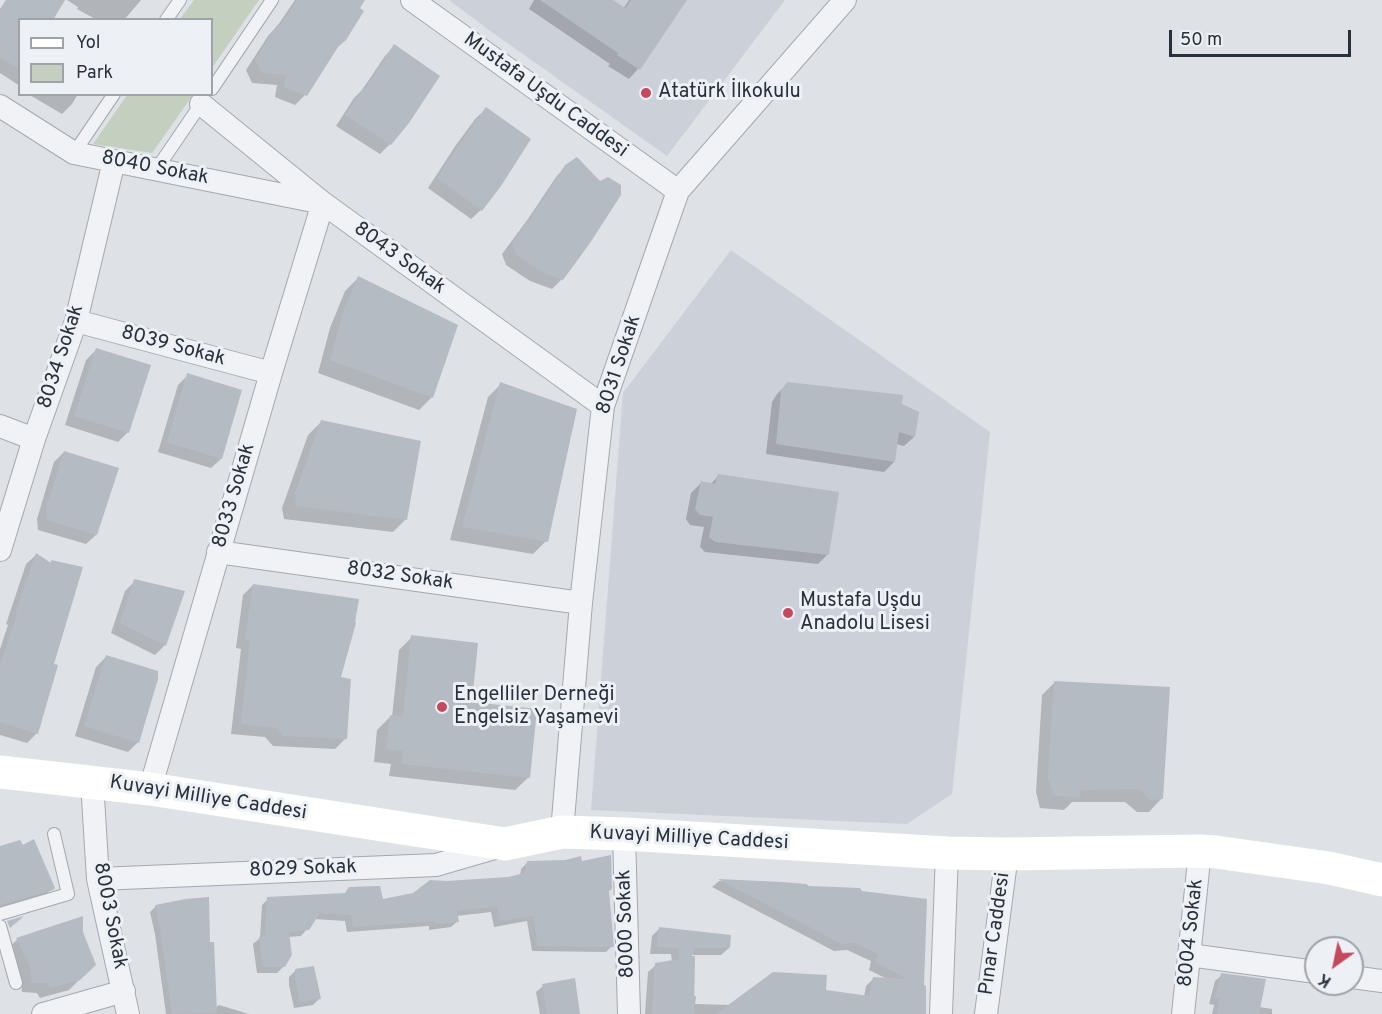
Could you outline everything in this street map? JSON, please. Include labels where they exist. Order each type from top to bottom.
[{"type":"main road","name":"Kuvayi Milliye Caddesi","points":[[0,772],[150,789],[505,844],[562,832],[947,853],[1200,851],[1329,868],[1382,880]]},
{"type":"street","name":"Mustafa Uşdu Caddesi","points":[[412,0],[678,191]]},
{"type":"street","name":"8031 Sokak","points":[[562,832],[581,603],[603,406],[678,191],[845,0]]},
{"type":"street","name":"8043 Sokak","points":[[206,96],[323,203],[603,406]]},
{"type":"street","name":"8040 Sokak","points":[[0,106],[74,153],[323,203]]},
{"type":"street","name":"8034 Sokak","points":[[0,550],[34,439],[76,321],[114,162]]},
{"type":"street","name":"8033 Sokak","points":[[150,789],[218,552],[323,203]]},
{"type":"street","name":"8039 Sokak","points":[[76,321],[271,373]]},
{"type":"street","points":[[0,426],[34,439]]},
{"type":"street","name":"8032 Sokak","points":[[218,552],[581,603]]},
{"type":"street","name":"8003 Sokak","points":[[92,782],[98,879],[128,1014]]},
{"type":"street","name":"8000 Sokak","points":[[624,834],[629,1014]]},
{"type":"street","name":"8029 Sokak","points":[[98,879],[436,865],[505,844]]},
{"type":"street","name":"8004 Sokak","points":[[1183,1014],[1200,851]]},
{"type":"street","points":[[941,1014],[947,853]]},
{"type":"street","name":"Pınar Caddesi","points":[[986,1014],[1007,854]]},
{"type":"street","points":[[1189,954],[1304,970]]},
{"type":"street","points":[[1364,979],[1382,981]]},
{"type":"street","points":[[43,1014],[124,991]]},
{"type":"lane","points":[[167,18],[180,0]]},
{"type":"lane","points":[[213,86],[272,0]]},
{"type":"lane","points":[[74,153],[113,96]]},
{"type":"lane","points":[[156,170],[206,96]]},
{"type":"lane","points":[[0,914],[68,894],[54,834]]},
{"type":"lane","points":[[0,926],[16,983]]},
{"type":"shaded area","name":"Atatürk İlkokulu","points":[[449,0],[785,0],[667,156]]},
{"type":"shaded area","name":"Mustafa Uşdu Anadolu Lisesi","points":[[731,250],[990,432],[952,794],[907,824],[591,810],[623,393]]},
{"type":"green space","points":[[194,0],[259,0],[213,67],[213,18],[181,18]]},
{"type":"green space","points":[[126,96],[192,96],[152,153],[93,144]]},
{"type":"building","points":[[6,0],[65,0],[54,18],[18,18],[18,69],[0,57],[0,9]]},
{"type":"building","points":[[297,0],[365,0],[360,8],[364,11],[307,96],[284,87],[286,75],[262,73],[255,59]]},
{"type":"building","points":[[540,0],[613,0],[625,8],[631,0],[687,0],[640,70]]},
{"type":"building","points":[[394,44],[440,76],[409,123],[391,145],[345,115]]},
{"type":"building","points":[[486,107],[531,139],[482,211],[437,178]]},
{"type":"building","points":[[577,157],[600,181],[608,177],[621,185],[621,195],[563,280],[540,271],[516,255],[512,243],[565,165]]},
{"type":"building","points":[[358,276],[458,325],[433,398],[330,360],[343,313]]},
{"type":"building","points":[[96,348],[151,365],[129,433],[74,416]]},
{"type":"building","points":[[187,373],[242,390],[222,459],[167,442]]},
{"type":"building","points":[[500,382],[577,409],[548,542],[462,527]]},
{"type":"building","points":[[787,382],[903,395],[902,404],[919,412],[915,437],[899,432],[895,462],[776,444],[781,391]]},
{"type":"building","points":[[321,420],[421,441],[407,520],[296,506],[295,494]]},
{"type":"building","points":[[64,451],[119,468],[97,535],[47,520],[46,508]]},
{"type":"building","points":[[718,474],[839,492],[829,555],[715,542],[709,537],[713,517],[700,515],[695,509],[701,481],[715,484]]},
{"type":"building","points":[[36,553],[51,563],[51,560],[83,567],[54,664],[58,665],[38,734],[0,722],[0,666]]},
{"type":"building","points":[[134,579],[185,591],[166,646],[120,623]]},
{"type":"building","points":[[253,584],[359,599],[356,623],[341,677],[351,679],[347,739],[283,736],[276,728],[241,724],[250,639],[245,639]]},
{"type":"building","name":"Engelliler Derneği Engelsiz Yaşamevi","points":[[411,635],[478,643],[472,702],[537,709],[530,778],[402,764],[403,751],[386,749],[390,715],[403,717]]},
{"type":"building","points":[[106,655],[158,671],[158,679],[139,743],[84,726]]},
{"type":"building","points":[[1054,681],[1170,687],[1163,799],[1150,800],[1139,789],[1081,790],[1079,798],[1053,795],[1048,778]]},
{"type":"building","points":[[34,839],[55,888],[0,905],[0,846],[20,840],[23,845]]},
{"type":"building","points":[[611,855],[612,889],[609,891],[614,947],[538,946],[533,916],[500,921],[497,906],[457,911],[459,922],[435,924],[435,921],[353,927],[351,915],[320,913],[309,930],[289,932],[292,955],[285,967],[263,967],[259,937],[265,936],[267,897],[345,893],[349,887],[380,886],[383,899],[413,893],[430,880],[508,877],[525,873],[527,861],[565,860],[581,856],[582,861]]},
{"type":"building","points":[[718,879],[860,888],[862,891],[927,899],[924,985],[926,986],[926,1014],[716,1014],[773,972],[827,975],[826,990],[869,996],[873,977],[907,979],[876,962],[878,954],[855,943],[842,944]]},
{"type":"building","points":[[209,897],[210,942],[214,942],[217,1013],[172,1014],[155,905]]},
{"type":"building","points":[[24,916],[10,928],[7,921]]},
{"type":"building","points":[[83,916],[83,932],[96,965],[80,980],[50,988],[47,983],[32,983],[29,963],[16,938]]},
{"type":"building","points":[[659,927],[731,935],[730,948],[695,948],[692,956],[695,956],[694,1014],[652,1014],[655,963],[679,959],[678,948],[657,947]]},
{"type":"building","points":[[314,966],[321,999],[300,1002],[295,969]]},
{"type":"building","points":[[1221,973],[1266,979],[1259,1014],[1217,1014],[1219,998],[1215,998]]},
{"type":"building","points":[[575,978],[580,1014],[547,1014],[542,984]]},
{"type":"place","name":"Atatürk İlkokulu","points":[[646,93]]},
{"type":"place","name":"Mustafa Uşdu Anadolu Lisesi","points":[[788,613]]},
{"type":"place","name":"Engelliler Derneği Engelsiz Yaşamevi","points":[[442,707]]}]
